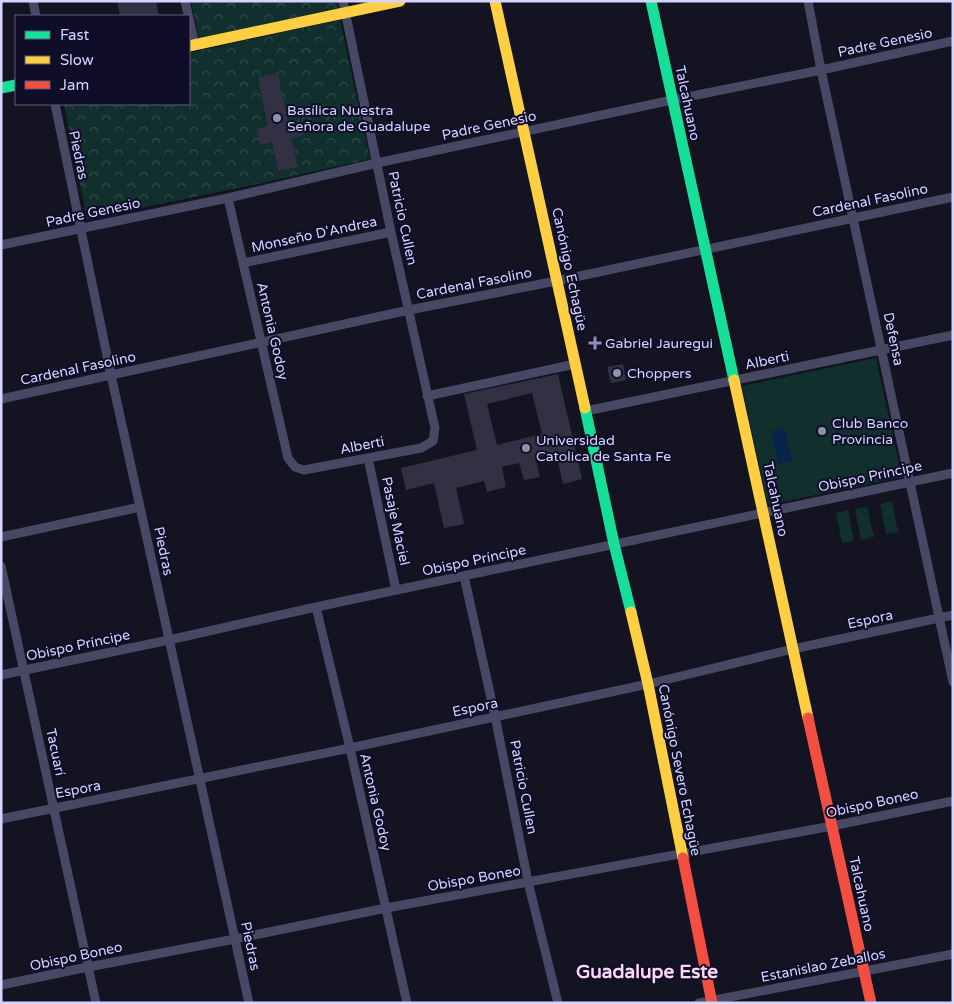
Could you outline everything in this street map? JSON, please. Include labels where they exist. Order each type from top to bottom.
[{"type":"street","points":[[33,1],[36,15]]},
{"type":"street","points":[[185,1],[187,15]]},
{"type":"street","points":[[190,32],[192,45],[344,7],[400,1]]},
{"type":"street","name":"Canónigo Echagüe","points":[[495,1],[614,544]]},
{"type":"street","name":"Talcahuano","points":[[651,1],[871,1003]]},
{"type":"street","name":"Defensa","points":[[808,1],[821,70],[953,682]]},
{"type":"street","name":"Patricio Cullen","points":[[344,7],[391,232],[435,428],[433,441]]},
{"type":"street","name":"Padre Genesio","points":[[1,245],[228,198],[377,163],[953,41]]},
{"type":"street","points":[[1,88],[15,85]]},
{"type":"street","name":"Piedras","points":[[55,105],[111,375],[249,1003]]},
{"type":"street","name":"Cardenal Fasolino","points":[[1,398],[409,310],[556,281],[953,197]]},
{"type":"street","name":"Antonia Godoy","points":[[228,198],[288,458],[295,468]]},
{"type":"street","name":"Monseño D'Andrea","points":[[243,263],[391,232]]},
{"type":"street","name":"Alberti","points":[[586,411],[953,335]]},
{"type":"street","points":[[428,396],[575,364]]},
{"type":"street","name":"Alberti","points":[[295,468],[304,470],[422,448],[433,441]]},
{"type":"street","name":"Pasaje Maciel","points":[[368,458],[396,590]]},
{"type":"street","name":"Obispo Príncipe","points":[[1,675],[953,473]]},
{"type":"street","points":[[1,536],[140,507]]},
{"type":"street","name":"Canónigo Severo Echagüe","points":[[614,544],[648,684],[711,1002]]},
{"type":"street","name":"Tacuarí","points":[[1,566],[96,1003]]},
{"type":"street","name":"Patricio Cullen","points":[[464,576],[495,716],[528,882],[558,1003]]},
{"type":"street","name":"Antonia Godoy","points":[[316,608],[350,748],[407,1003]]},
{"type":"street","name":"Espora","points":[[1,819],[350,748],[648,684],[793,649],[953,615]]},
{"type":"street","name":"Obispo Boneo","points":[[1,986],[88,966],[235,939],[386,908],[832,826],[953,801]]},
{"type":"street","name":"Estanislao Zeballos","points":[[699,1003],[953,954]]},
{"type":"green space","points":[[191,1],[337,1],[339,9],[199,39]]},
{"type":"green space","points":[[340,20],[370,159],[87,219],[64,105],[190,105],[190,53]]},
{"type":"green space","name":"Club Banco Provincia","points":[[876,358],[902,477],[768,505],[742,386]]},
{"type":"green space","points":[[892,501],[898,532],[886,534],[880,504]]},
{"type":"green space","points":[[867,507],[874,537],[861,540],[855,509]]},
{"type":"green space","points":[[848,510],[854,541],[842,543],[836,513]]},
{"type":"water","points":[[785,428],[792,461],[778,464],[771,431]]},
{"type":"building","points":[[117,1],[156,1],[159,15],[120,15]]},
{"type":"building","points":[[278,74],[288,122],[300,119],[304,135],[291,138],[298,167],[278,171],[272,142],[260,145],[256,129],[268,126],[258,78]]},
{"type":"building","name":"Choppers","points":[[623,364],[626,380],[611,383],[607,367]]},
{"type":"building","name":"Universidad Catolica de Santa Fe","points":[[558,374],[582,479],[563,484],[556,453],[535,458],[540,477],[524,480],[519,463],[502,467],[506,487],[487,492],[484,481],[456,488],[464,524],[444,528],[434,483],[406,490],[401,468],[477,450],[464,394]],"holes":[[[532,393],[542,434],[497,445],[487,404]]]},
{"type":"traffic: fast","points":[[651,1],[734,380]]},
{"type":"traffic: fast","points":[[1,88],[15,85]]},
{"type":"traffic: fast","points":[[585,408],[614,544],[631,612]]},
{"type":"traffic: slow","points":[[190,46],[400,1]]},
{"type":"traffic: slow","points":[[495,1],[585,408]]},
{"type":"traffic: slow","points":[[734,380],[808,718]]},
{"type":"traffic: slow","points":[[631,612],[648,684],[683,858]]},
{"type":"traffic: jam","points":[[808,718],[871,1003]]},
{"type":"traffic: jam","points":[[683,858],[712,1003]]},
{"type":"place","name":"Basílica Nuestra Señora de Guadalupe","points":[[277,118]]},
{"type":"place","name":"Gabriel Jauregui","points":[[595,343]]},
{"type":"place","name":"Choppers","points":[[617,373]]},
{"type":"place","name":"Club Banco Provincia","points":[[822,431]]},
{"type":"place","name":"Universidad Catolica de Santa Fe","points":[[526,448]]},
{"type":"district","name":"Guadalupe Este","points":[[647,971]]}]
